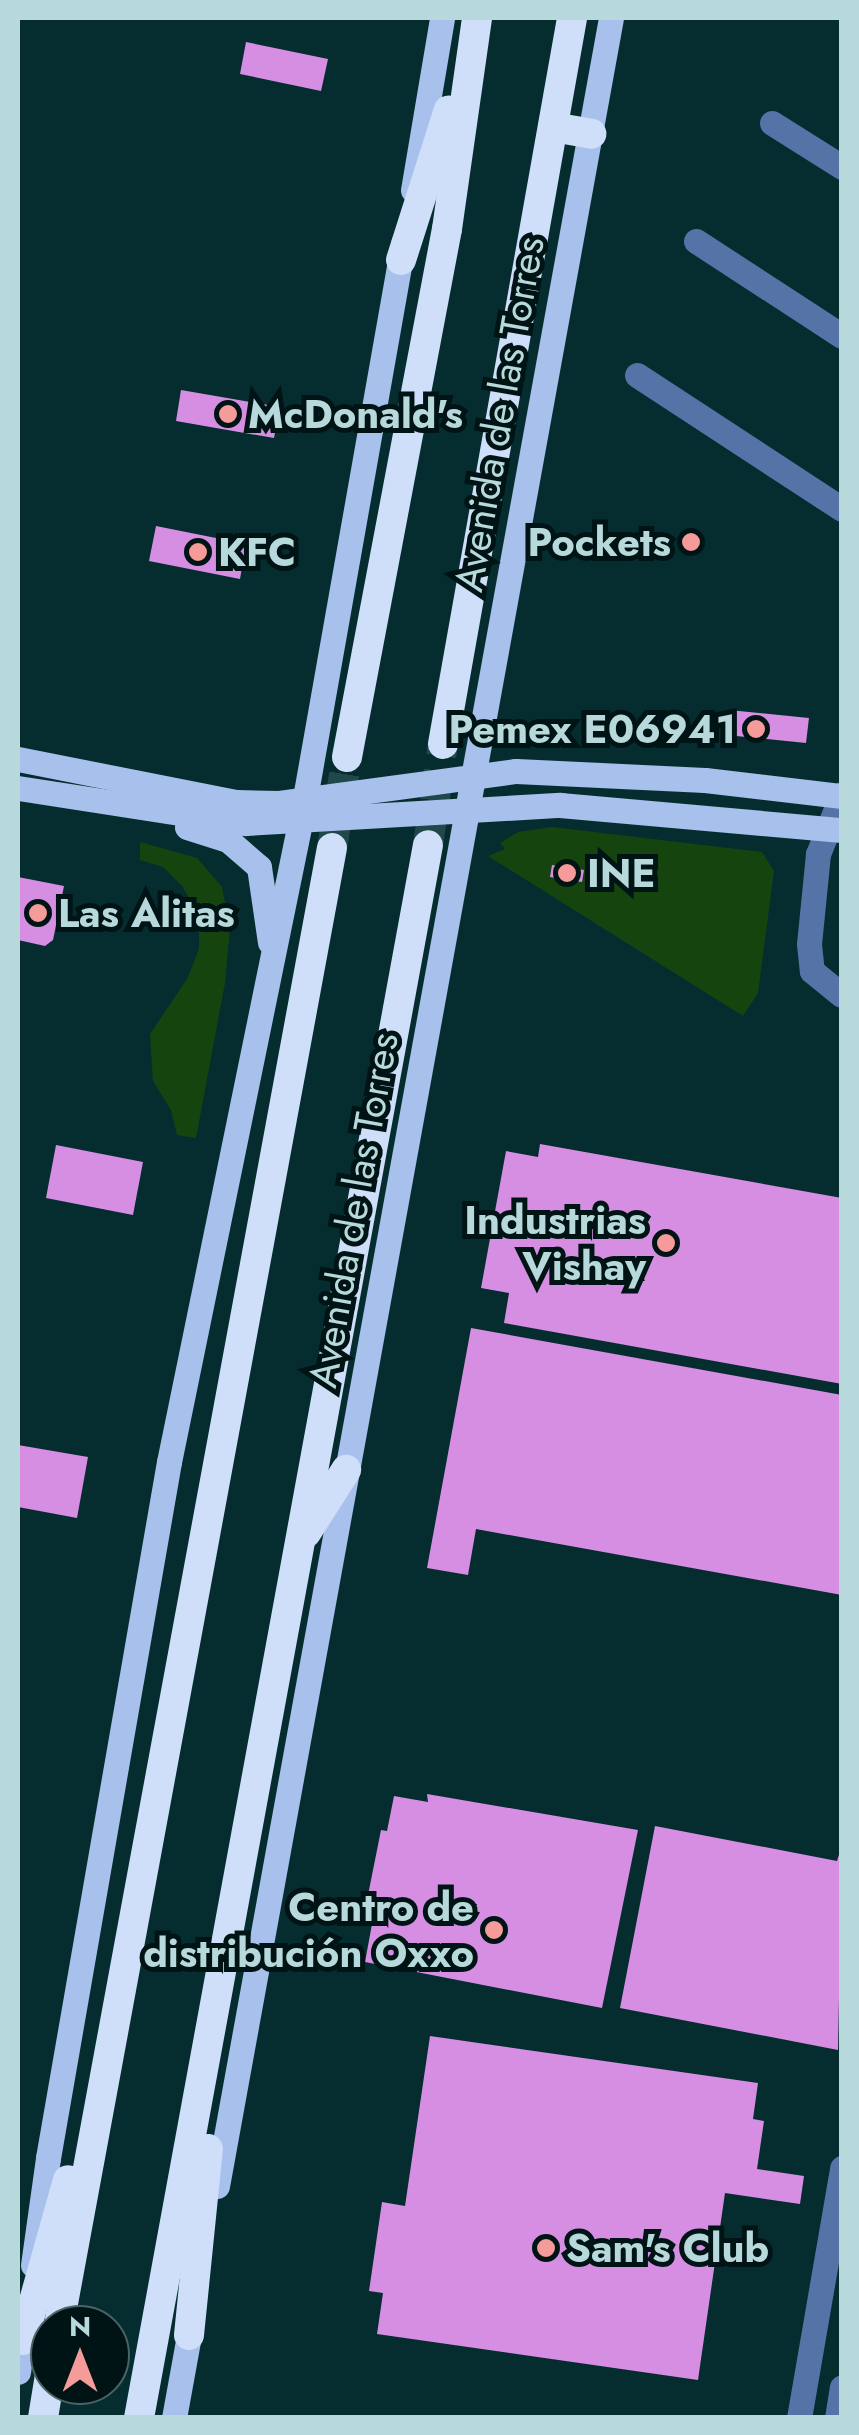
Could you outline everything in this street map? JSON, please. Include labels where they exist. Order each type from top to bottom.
[{"type":"highway","name":"Avenida de las Torres","points":[[443,744],[572,18]]},
{"type":"highway","points":[[401,260],[476,24]]},
{"type":"highway","name":"Avenida de las Torres","points":[[346,757],[446,228],[476,24]]},
{"type":"highway","points":[[553,127],[591,134]]},
{"type":"highway","name":"Avenida de las Torres","points":[[138,2418],[226,1960],[428,845]]},
{"type":"highway","points":[[63,2305],[332,848]]},
{"type":"highway","points":[[299,1544],[346,1470]]},
{"type":"highway","points":[[189,2335],[198,2220],[220,2064],[226,1960]]},
{"type":"highway","points":[[20,2347],[126,1975]]},
{"type":"main road","points":[[18,2372],[51,2138],[169,1462],[274,960],[442,18]]},
{"type":"main road","name":"Avenida de las Torres","points":[[174,2418],[611,18]]},
{"type":"main road","points":[[18,759],[236,802],[302,811],[560,805],[833,830]]},
{"type":"main road","points":[[18,788],[245,823],[516,770],[841,795]]},
{"type":"main road","points":[[135,809],[245,850],[259,867],[274,960]]},
{"type":"main road","points":[[181,2375],[188,2418]]},
{"type":"street","points":[[772,123],[842,167]]},
{"type":"street","points":[[696,241],[842,336]]},
{"type":"street","points":[[637,375],[842,509]]},
{"type":"street","points":[[841,795],[833,830],[818,854],[808,959],[820,980],[842,995]]},
{"type":"street","points":[[799,2418],[842,2168]]},
{"type":"street","points":[[836,2418],[842,2388]]},
{"type":"green space","points":[[552,827],[762,852],[774,871],[758,993],[743,1016],[488,856],[505,849],[500,843],[518,832]]},
{"type":"green space","points":[[140,842],[197,858],[222,887],[230,928],[225,983],[196,1138],[177,1135],[171,1110],[153,1081],[150,1034],[187,979],[199,949],[199,916],[182,886],[163,867],[140,860]]},
{"type":"building","points":[[246,42],[328,59],[321,91],[240,74]]},
{"type":"building","name":"McDonald's","points":[[181,390],[280,407],[274,438],[176,421]]},
{"type":"building","name":"KFC","points":[[156,526],[246,544],[240,579],[149,561]]},
{"type":"building","points":[[729,710],[809,718],[806,743],[726,735]]},
{"type":"building","name":"INE","points":[[552,865],[584,870],[582,882],[550,877]]},
{"type":"building","name":"Las Alitas","points":[[18,877],[64,886],[53,940],[45,946],[18,940]]},
{"type":"building","name":"Industrias Vishay","points":[[540,1144],[842,1198],[842,1384],[504,1323],[509,1293],[481,1288],[506,1151],[538,1157]]},
{"type":"building","points":[[56,1145],[143,1162],[133,1215],[46,1198]]},
{"type":"building","points":[[471,1328],[842,1395],[842,1595],[476,1529],[468,1575],[427,1568]]},
{"type":"building","points":[[18,1445],[88,1457],[77,1518],[18,1507]]},
{"type":"building","name":"Centro de distribución Oxxo","points":[[427,1794],[638,1830],[602,2008],[365,1962],[377,1897],[368,1895],[381,1830],[387,1831],[394,1796],[428,1802]]},
{"type":"building","points":[[655,1826],[837,1861],[842,1845],[838,2050],[620,2008]]},
{"type":"building","name":"Sam's Club","points":[[430,2036],[758,2083],[753,2119],[764,2121],[757,2169],[804,2176],[800,2204],[725,2193],[698,2380],[377,2334],[383,2293],[369,2291],[382,2202],[405,2206]]},
{"type":"tunnel","points":[[428,845],[443,744]]},
{"type":"tunnel","points":[[332,848],[347,757]]},
{"type":"place","name":"McDonald's","points":[[228,414]]},
{"type":"place","name":"Pockets","points":[[691,542]]},
{"type":"place","name":"KFC","points":[[198,552]]},
{"type":"place","name":"Pemex E06941","points":[[756,729]]},
{"type":"place","name":"INE","points":[[567,873]]},
{"type":"place","name":"Las Alitas","points":[[38,913]]},
{"type":"place","name":"Industrias Vishay","points":[[666,1243]]},
{"type":"place","name":"Centro de distribución Oxxo","points":[[494,1930]]},
{"type":"place","name":"Sam's Club","points":[[546,2248]]}]
